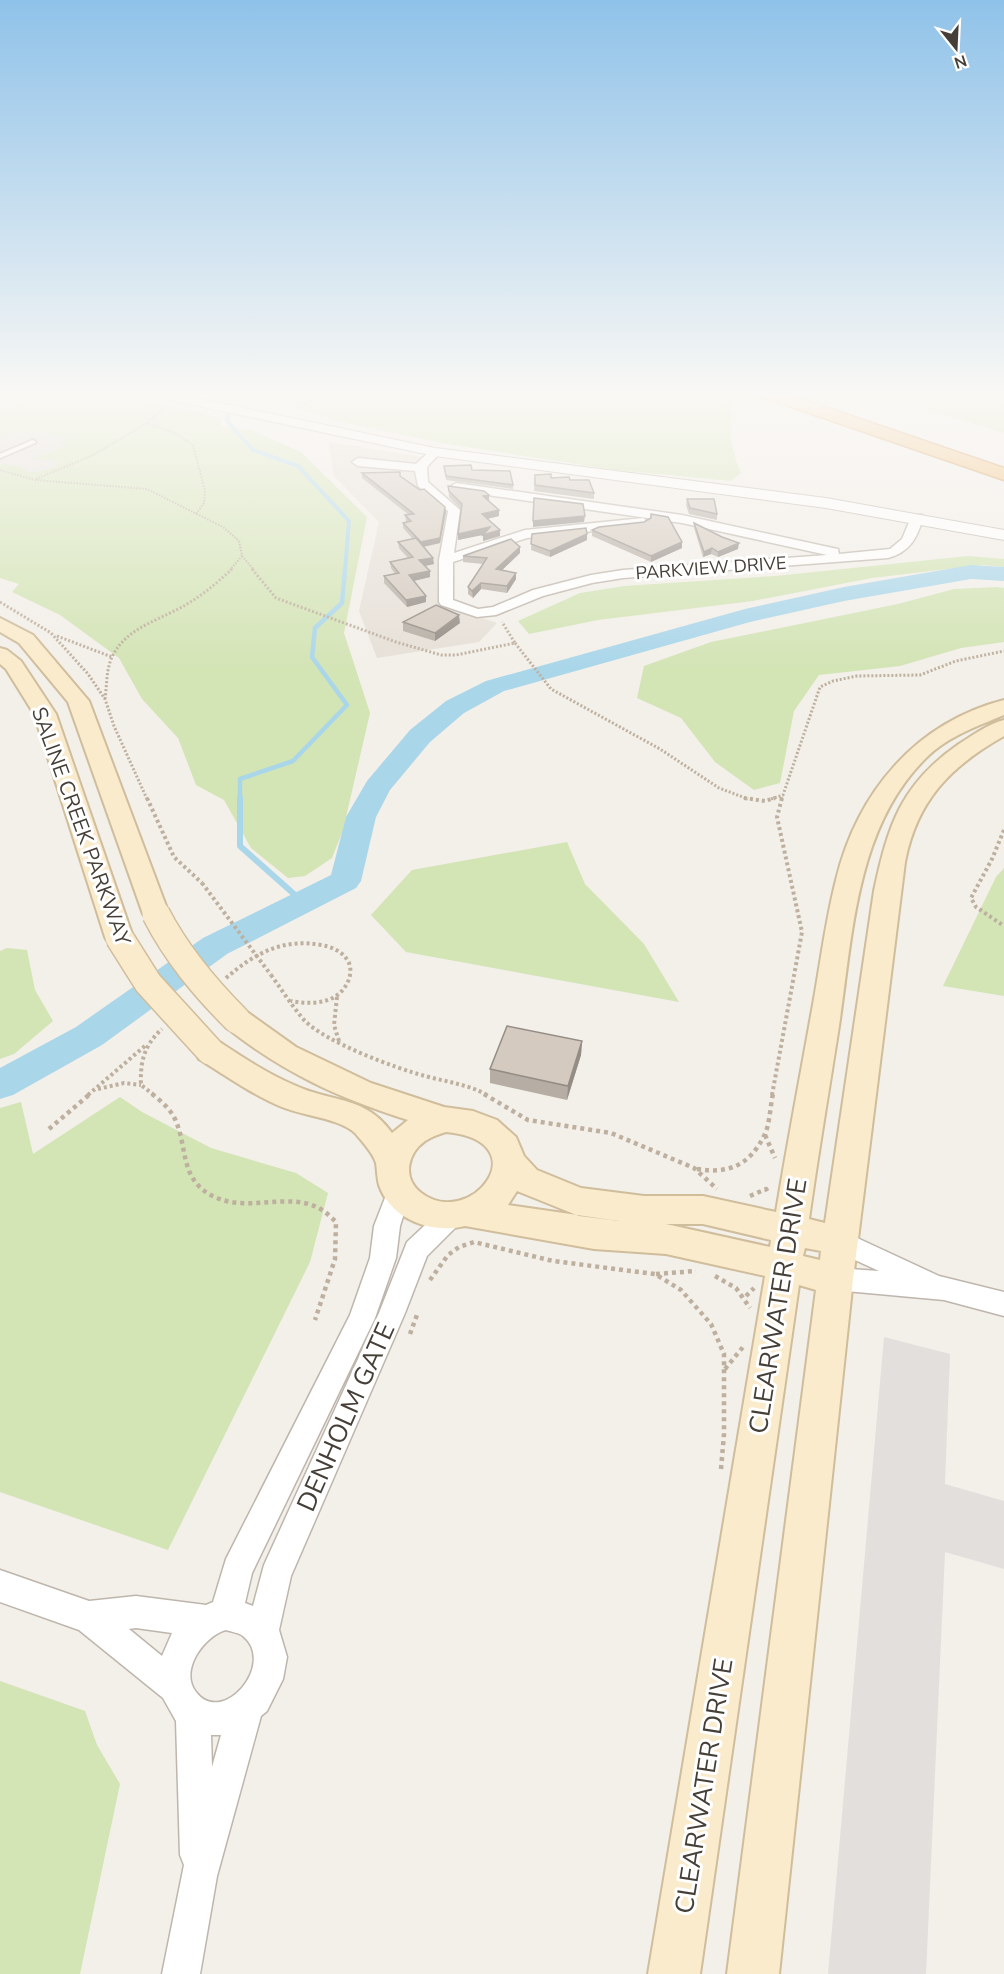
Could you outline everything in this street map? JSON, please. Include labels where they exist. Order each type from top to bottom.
[{"type":"main road","name":"SALINE CREEK PARKWAY","points":[[0,624],[26,639],[78,701],[156,914],[168,938],[188,968],[237,1020],[275,1050],[303,1067],[373,1098],[444,1119]]},
{"type":"main road","name":"SALINE CREEK PARKWAY","points":[[0,654],[14,665],[45,714],[119,937],[129,956],[155,991],[210,1051],[267,1087],[307,1103],[340,1111],[361,1121],[379,1141],[392,1161]]},
{"type":"main road","name":"CLEARWATER DRIVE","points":[[674,1974],[782,1240],[849,879],[871,817],[893,782],[921,750],[948,731],[1004,706]]},
{"type":"main road","points":[[753,1974],[838,1260],[886,891],[900,833],[921,790],[950,759],[1004,727]]},
{"type":"main road","points":[[782,1240],[666,1239],[594,1234],[460,1214],[428,1212],[411,1204],[399,1192],[392,1177],[392,1161],[399,1145],[410,1133],[426,1124],[444,1119],[463,1119],[481,1125],[495,1134],[505,1147],[510,1162],[525,1180],[579,1202],[644,1210],[703,1210],[838,1260]]},
{"type":"main road","points":[[460,1214],[486,1205],[500,1193],[508,1178],[510,1162]]},
{"type":"street","points":[[425,485],[454,510],[446,560],[446,602],[477,613],[493,611]]},
{"type":"street","points":[[439,485],[609,507],[682,519],[860,557]]},
{"type":"street","points":[[689,485],[826,503],[1004,535]]},
{"type":"street","points":[[609,507],[611,523]]},
{"type":"street","name":"PARKVIEW DRIVE","points":[[493,611],[538,593],[591,579],[623,574],[888,554],[908,544],[917,518]]},
{"type":"street","points":[[446,560],[525,534],[611,523],[682,519]]},
{"type":"street","points":[[785,542],[795,562]]},
{"type":"street","name":"DENHOLM GATE","points":[[216,1618],[237,1570],[362,1318],[383,1258],[387,1226],[399,1192]]},
{"type":"street","name":"DENHOLM GATE","points":[[263,1631],[275,1576],[392,1313],[409,1264],[422,1243],[460,1214]]},
{"type":"street","points":[[838,1260],[1004,1304]]},
{"type":"street","points":[[838,1260],[944,1288]]},
{"type":"street","points":[[0,1586],[88,1617],[205,1718],[218,1719],[233,1716],[246,1708],[259,1695],[267,1679],[271,1662],[270,1646],[263,1631],[253,1621],[241,1615],[216,1618],[136,1612],[88,1617]]},
{"type":"street","points":[[199,1876],[184,1701],[175,1673],[181,1650],[194,1630],[216,1618]]},
{"type":"street","points":[[181,1974],[199,1876],[246,1708]]},
{"type":"path","points":[[115,485],[147,489],[223,527],[239,541],[242,556],[276,598],[351,626],[441,655],[456,655],[515,644]]},
{"type":"path","points":[[196,514],[204,503],[204,485]]},
{"type":"path","points":[[105,699],[112,657],[135,632],[195,598],[235,566],[242,556]]},
{"type":"path","points":[[493,611],[515,644],[551,689],[660,749],[736,797],[765,801],[783,795]]},
{"type":"path","points":[[51,633],[112,657]]},
{"type":"path","points":[[202,883],[305,1021],[339,1042],[380,1062],[424,1076],[473,1087],[528,1120],[611,1133],[694,1168],[723,1173],[747,1159],[765,1135],[802,932],[777,817],[812,705],[820,687],[846,676],[867,674],[915,676],[932,672],[969,657],[1004,651]]},
{"type":"path","points":[[1004,830],[970,898],[976,907],[1004,926]]},
{"type":"path","points":[[337,997],[334,1025],[339,1042]]},
{"type":"path","points":[[48,1128],[96,1090],[147,1044]]},
{"type":"path","points":[[96,1090],[124,1083],[141,1085]]},
{"type":"path","points":[[765,1135],[775,1163]]},
{"type":"path","points":[[694,1168],[717,1189],[725,1193]]},
{"type":"path","points":[[744,1197],[766,1189],[772,1182]]},
{"type":"path","points":[[766,1189],[772,1197],[782,1240]]},
{"type":"path","points":[[427,1287],[441,1260],[463,1245],[474,1242],[553,1261],[655,1274],[696,1271],[717,1277],[733,1285],[746,1296],[751,1319]]},
{"type":"path","points":[[655,1274],[681,1290],[711,1324],[724,1354],[724,1434],[720,1477]]},
{"type":"path","points":[[410,1334],[420,1306]]},
{"type":"path","points":[[725,1369],[747,1341]]},
{"type":"shaded area","points":[[343,485],[431,485],[449,507],[444,529],[443,567],[452,608],[497,623],[479,642],[377,658],[359,611],[379,522]]},
{"type":"shaded area","points":[[884,1337],[950,1354],[945,1484],[1004,1501],[1004,1569],[945,1552],[926,1974],[828,1974]]},
{"type":"green space","points":[[0,485],[335,485],[367,517],[344,633],[370,713],[343,830],[332,858],[305,876],[288,878],[251,848],[224,800],[196,785],[178,738],[142,699],[119,658],[60,615],[12,592],[19,584],[0,578]]},
{"type":"green space","points":[[968,556],[1004,559],[1004,567],[982,565],[872,578],[753,601],[598,620],[529,634],[518,621],[580,593],[624,586],[775,576]]},
{"type":"green space","points":[[1004,588],[1004,642],[961,648],[900,666],[819,675],[794,711],[780,783],[754,790],[715,762],[681,718],[637,698],[644,666],[711,642],[898,604],[954,589]]},
{"type":"green space","points":[[567,842],[585,884],[644,944],[679,1002],[406,952],[371,915],[412,870]]},
{"type":"green space","points":[[1004,868],[1004,996],[943,986],[996,877]]},
{"type":"green space","points":[[7,948],[27,950],[35,990],[53,1021],[14,1054],[0,1059],[0,951]]},
{"type":"green space","points":[[120,1097],[142,1112],[211,1148],[296,1173],[328,1193],[310,1262],[168,1550],[0,1492],[0,1108],[21,1102],[33,1154]]},
{"type":"green space","points":[[0,1681],[85,1711],[97,1745],[120,1784],[80,1974],[0,1974]]},
{"type":"building","points":[[377,485],[413,485],[420,490],[424,489],[445,507],[440,538],[421,542],[403,523],[411,521],[405,515],[414,514]]},
{"type":"building","points":[[536,485],[591,485],[594,493]]},
{"type":"building","points":[[448,486],[484,491],[489,495],[483,496],[499,510],[482,514],[500,530],[483,535],[490,527],[458,534],[462,504],[449,491]]},
{"type":"building","points":[[534,498],[583,504],[585,516],[533,521]]},
{"type":"building","points":[[687,499],[714,499],[717,514],[690,508]]},
{"type":"building","points":[[651,514],[668,517],[682,542],[651,556],[592,530],[599,527],[644,522],[651,518]]},
{"type":"building","points":[[694,523],[739,543],[718,552],[712,548],[704,552]]},
{"type":"building","points":[[586,528],[587,534],[550,551],[531,544],[532,534]]},
{"type":"building","points":[[416,538],[433,558],[419,560],[430,571],[409,575],[426,596],[406,600],[384,576],[399,573],[390,562],[413,557],[398,542]]},
{"type":"building","points":[[511,539],[520,547],[496,569],[516,573],[507,586],[481,583],[472,591],[468,587],[487,558],[463,556]]},
{"type":"building","points":[[436,605],[459,615],[435,633],[403,622]]},
{"type":"building","points":[[507,1026],[582,1041],[568,1086],[490,1069]]},
{"type":"waterway","points":[[316,485],[349,521],[345,570]]},
{"type":"waterway","points":[[303,902],[240,846],[240,779],[293,761],[347,705],[312,657],[315,628],[342,603],[345,569]]},
{"type":"waterway","points":[[0,1085],[89,1036],[215,946],[345,881],[361,817],[377,787],[420,736],[455,707],[495,686],[745,616],[844,594],[971,572],[1004,574]]}]
